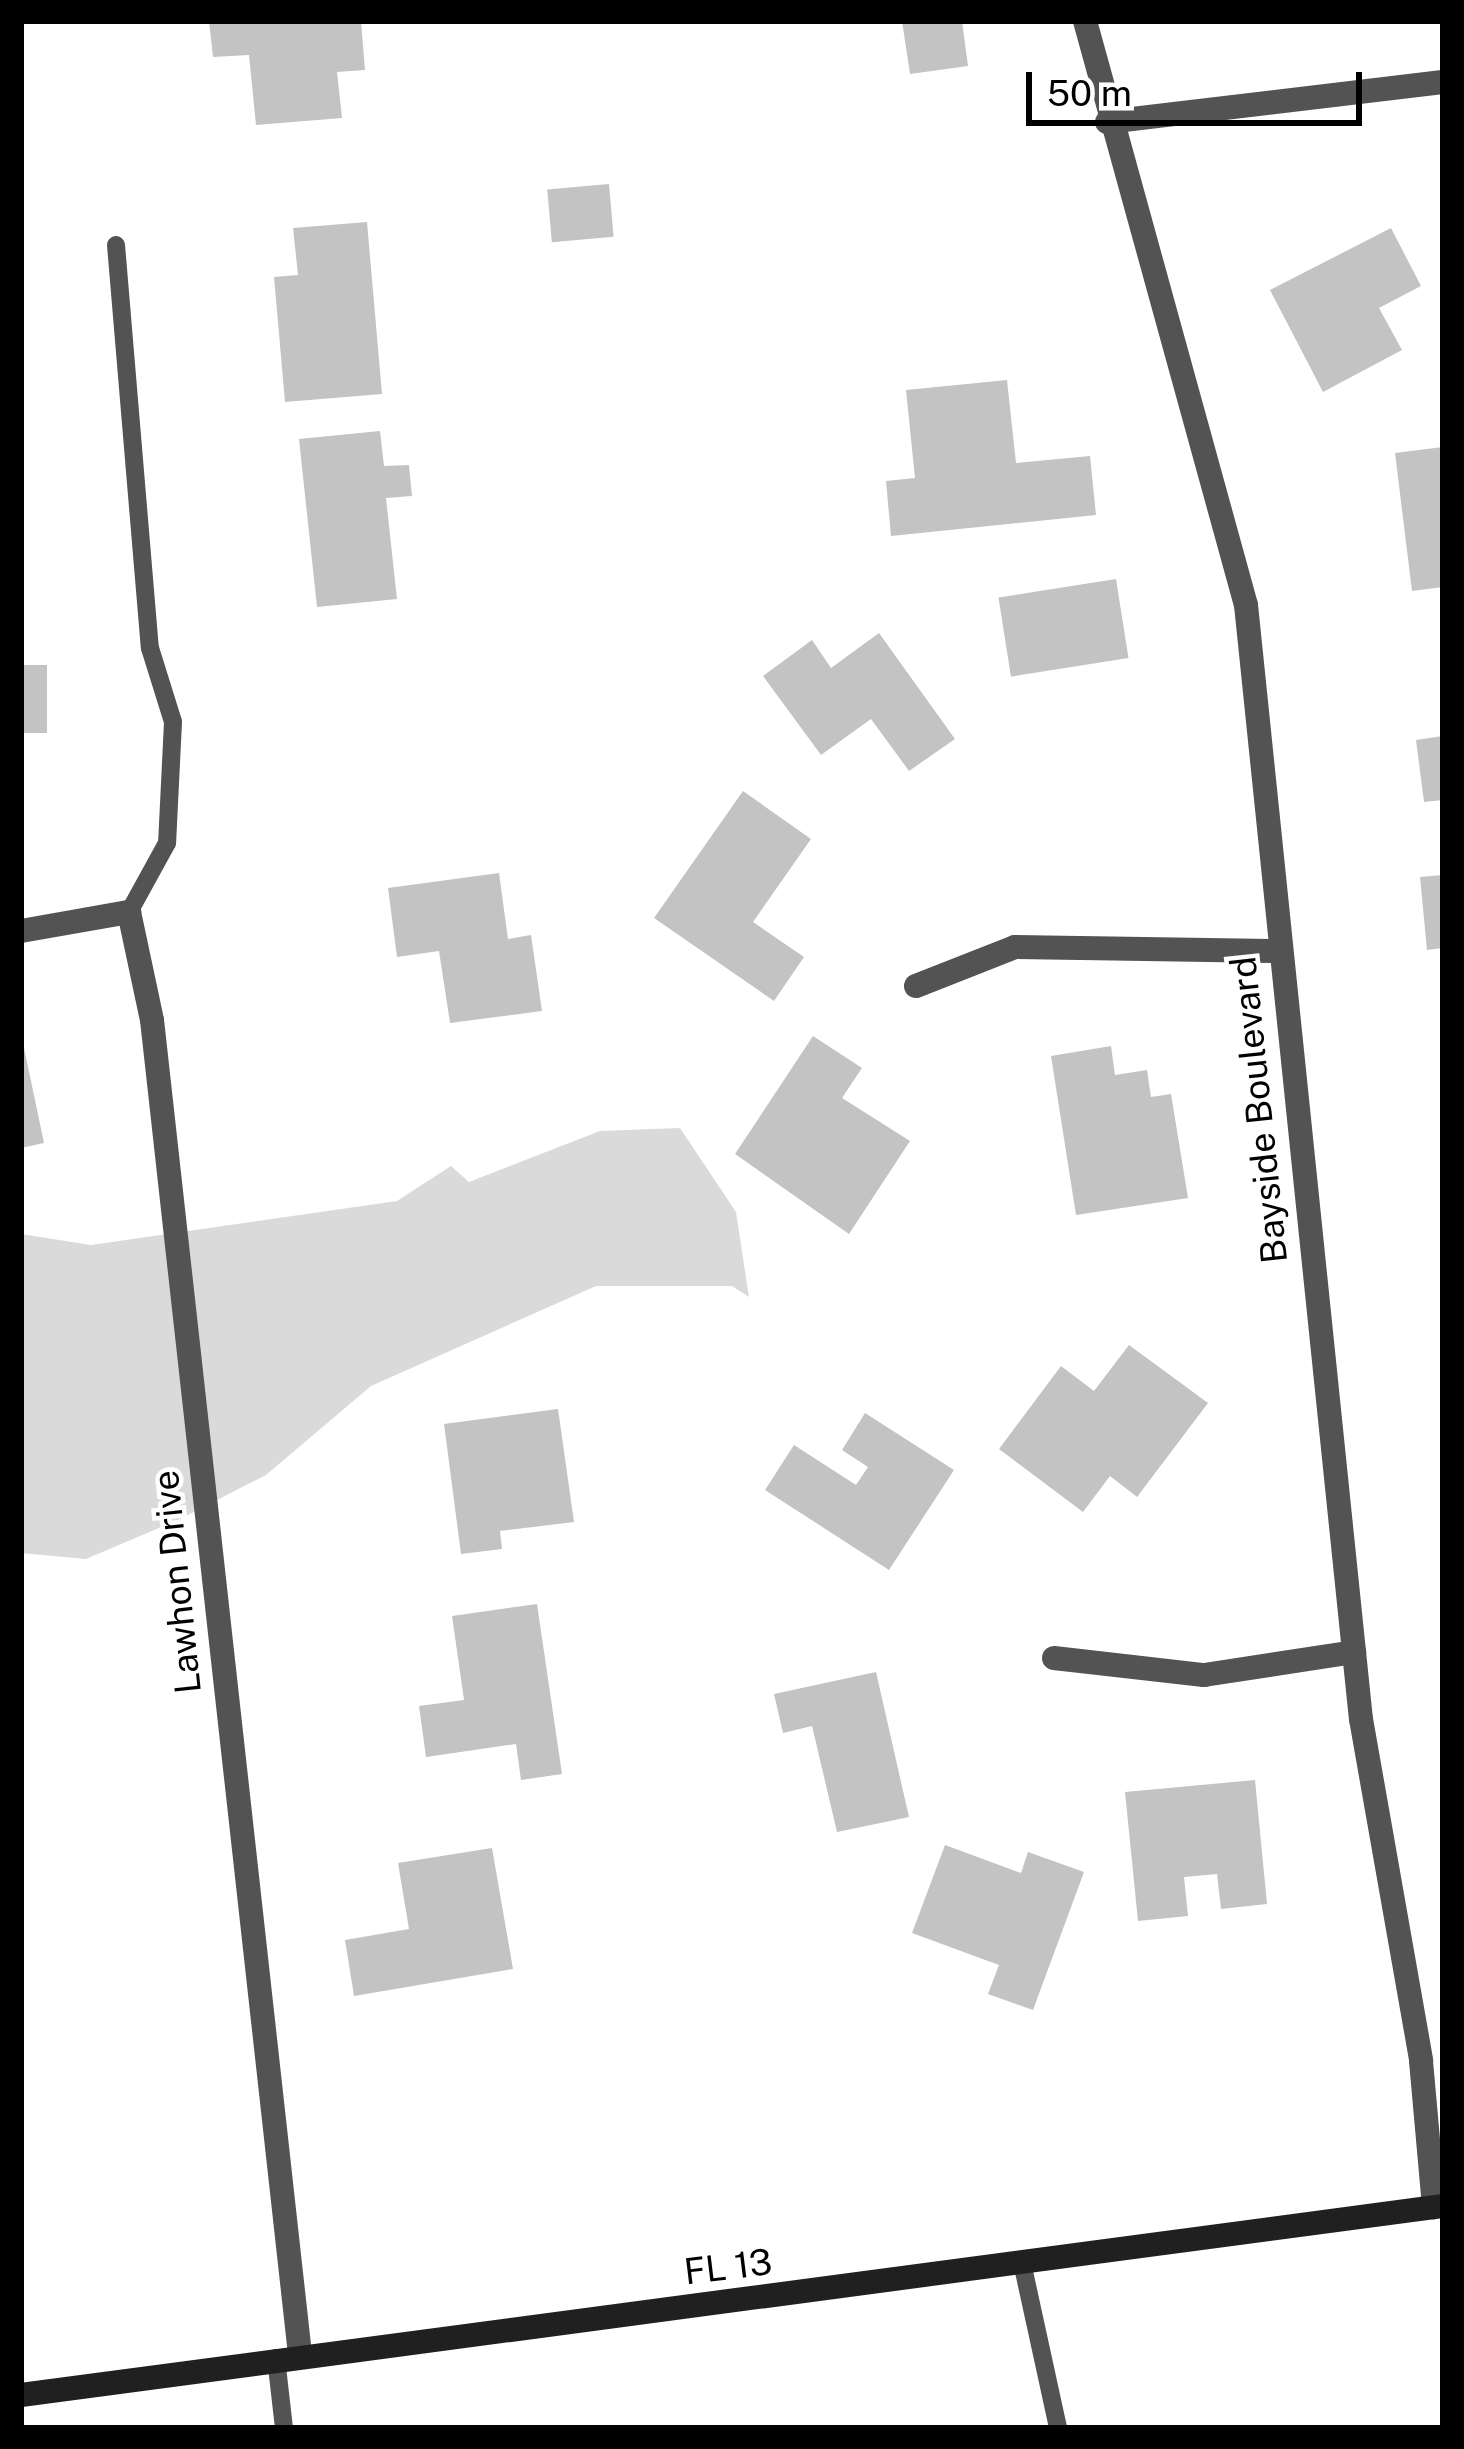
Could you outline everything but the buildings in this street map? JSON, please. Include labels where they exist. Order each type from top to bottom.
[{"type":"main road","name":"FL 13","points":[[21,2395],[288,2356],[1024,2267],[1438,2206]]},
{"type":"street","name":"Bayside Boulevard","points":[[1085,21],[1107,122],[1185,359],[1246,605],[1354,1652],[1438,2206]]},
{"type":"street","points":[[1107,122],[1443,82]]},
{"type":"street","points":[[21,931],[129,912]]},
{"type":"street","name":"Lawhon Drive","points":[[129,912],[152,1020],[288,2356]]},
{"type":"street","points":[[916,986],[1015,947],[1279,951]]},
{"type":"street","points":[[1054,1658],[1204,1675],[1354,1652]]},
{"type":"lane","points":[[116,244],[150,648],[173,722],[167,843],[129,912]]},
{"type":"lane","points":[[1024,2267],[1058,2428]]},
{"type":"lane","points":[[284,2428],[288,2356]]},
{"type":"shaded area","points":[[680,1128],[736,1212],[749,1297],[732,1286],[596,1286],[371,1386],[266,1475],[180,1519],[86,1559],[21,1553],[21,1234],[91,1245],[397,1201],[451,1166],[469,1182],[600,1131]]}]
